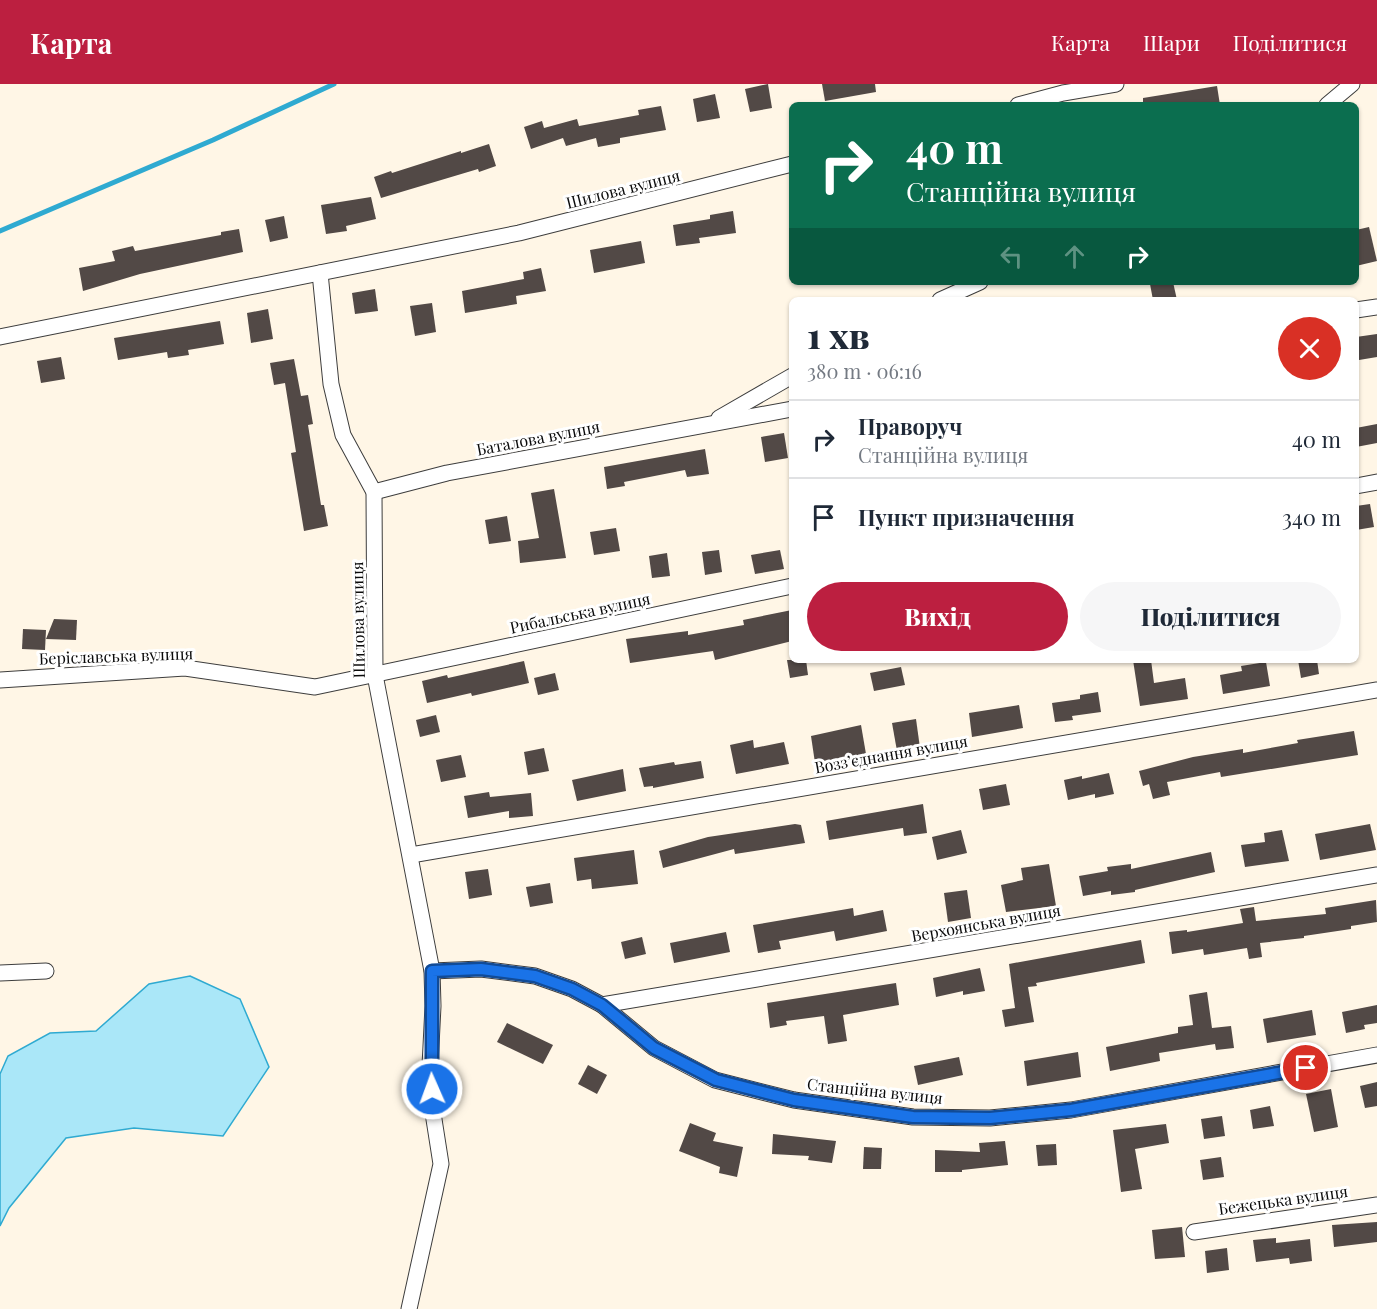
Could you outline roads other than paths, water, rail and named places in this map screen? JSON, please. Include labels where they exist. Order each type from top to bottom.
[{"type":"street","points":[[1029,102],[1063,93],[1116,84]]},
{"type":"street","points":[[1331,102],[1352,84]]},
{"type":"street","name":"Шилова вулиця","points":[[0,337],[519,233],[789,165]]},
{"type":"street","name":"Шилова вулиця","points":[[320,273],[331,384],[343,435],[374,492],[375,675],[432,971],[430,1066],[433,1113],[441,1164],[409,1309]]},
{"type":"street","points":[[947,297],[973,285]]},
{"type":"street","points":[[1359,310],[1377,307]]},
{"type":"street","name":"Баталова вулиця","points":[[709,423],[789,378]]},
{"type":"street","name":"Баталова вулиця","points":[[374,492],[447,473],[789,410]]},
{"type":"street","points":[[1359,485],[1377,482]]},
{"type":"street","name":"Рибальська вулиця","points":[[375,675],[789,587]]},
{"type":"street","name":"Беріславська вулиця","points":[[0,680],[185,668],[315,687],[375,675]]},
{"type":"street","name":"Возз’єднання вулиця","points":[[411,855],[1377,690]]},
{"type":"street","name":"Верхоянська вулиця","points":[[602,1005],[1377,875]]},
{"type":"street","name":"Станційна вулиця","points":[[432,971],[481,969],[535,976],[572,989],[602,1005],[654,1048],[716,1080],[794,1100],[913,1117],[990,1118],[1071,1110],[1377,1055]]},
{"type":"street","points":[[0,974],[46,971]]},
{"type":"street","name":"Бежецька вулиця","points":[[1194,1232],[1377,1204]]},
{"type":"water","points":[[190,976],[240,999],[269,1067],[223,1136],[134,1128],[66,1138],[9,1208],[0,1226],[0,1074],[8,1056],[50,1033],[96,1031],[149,984]]},
{"type":"waterway","points":[[0,231],[213,140],[334,84]]}]
